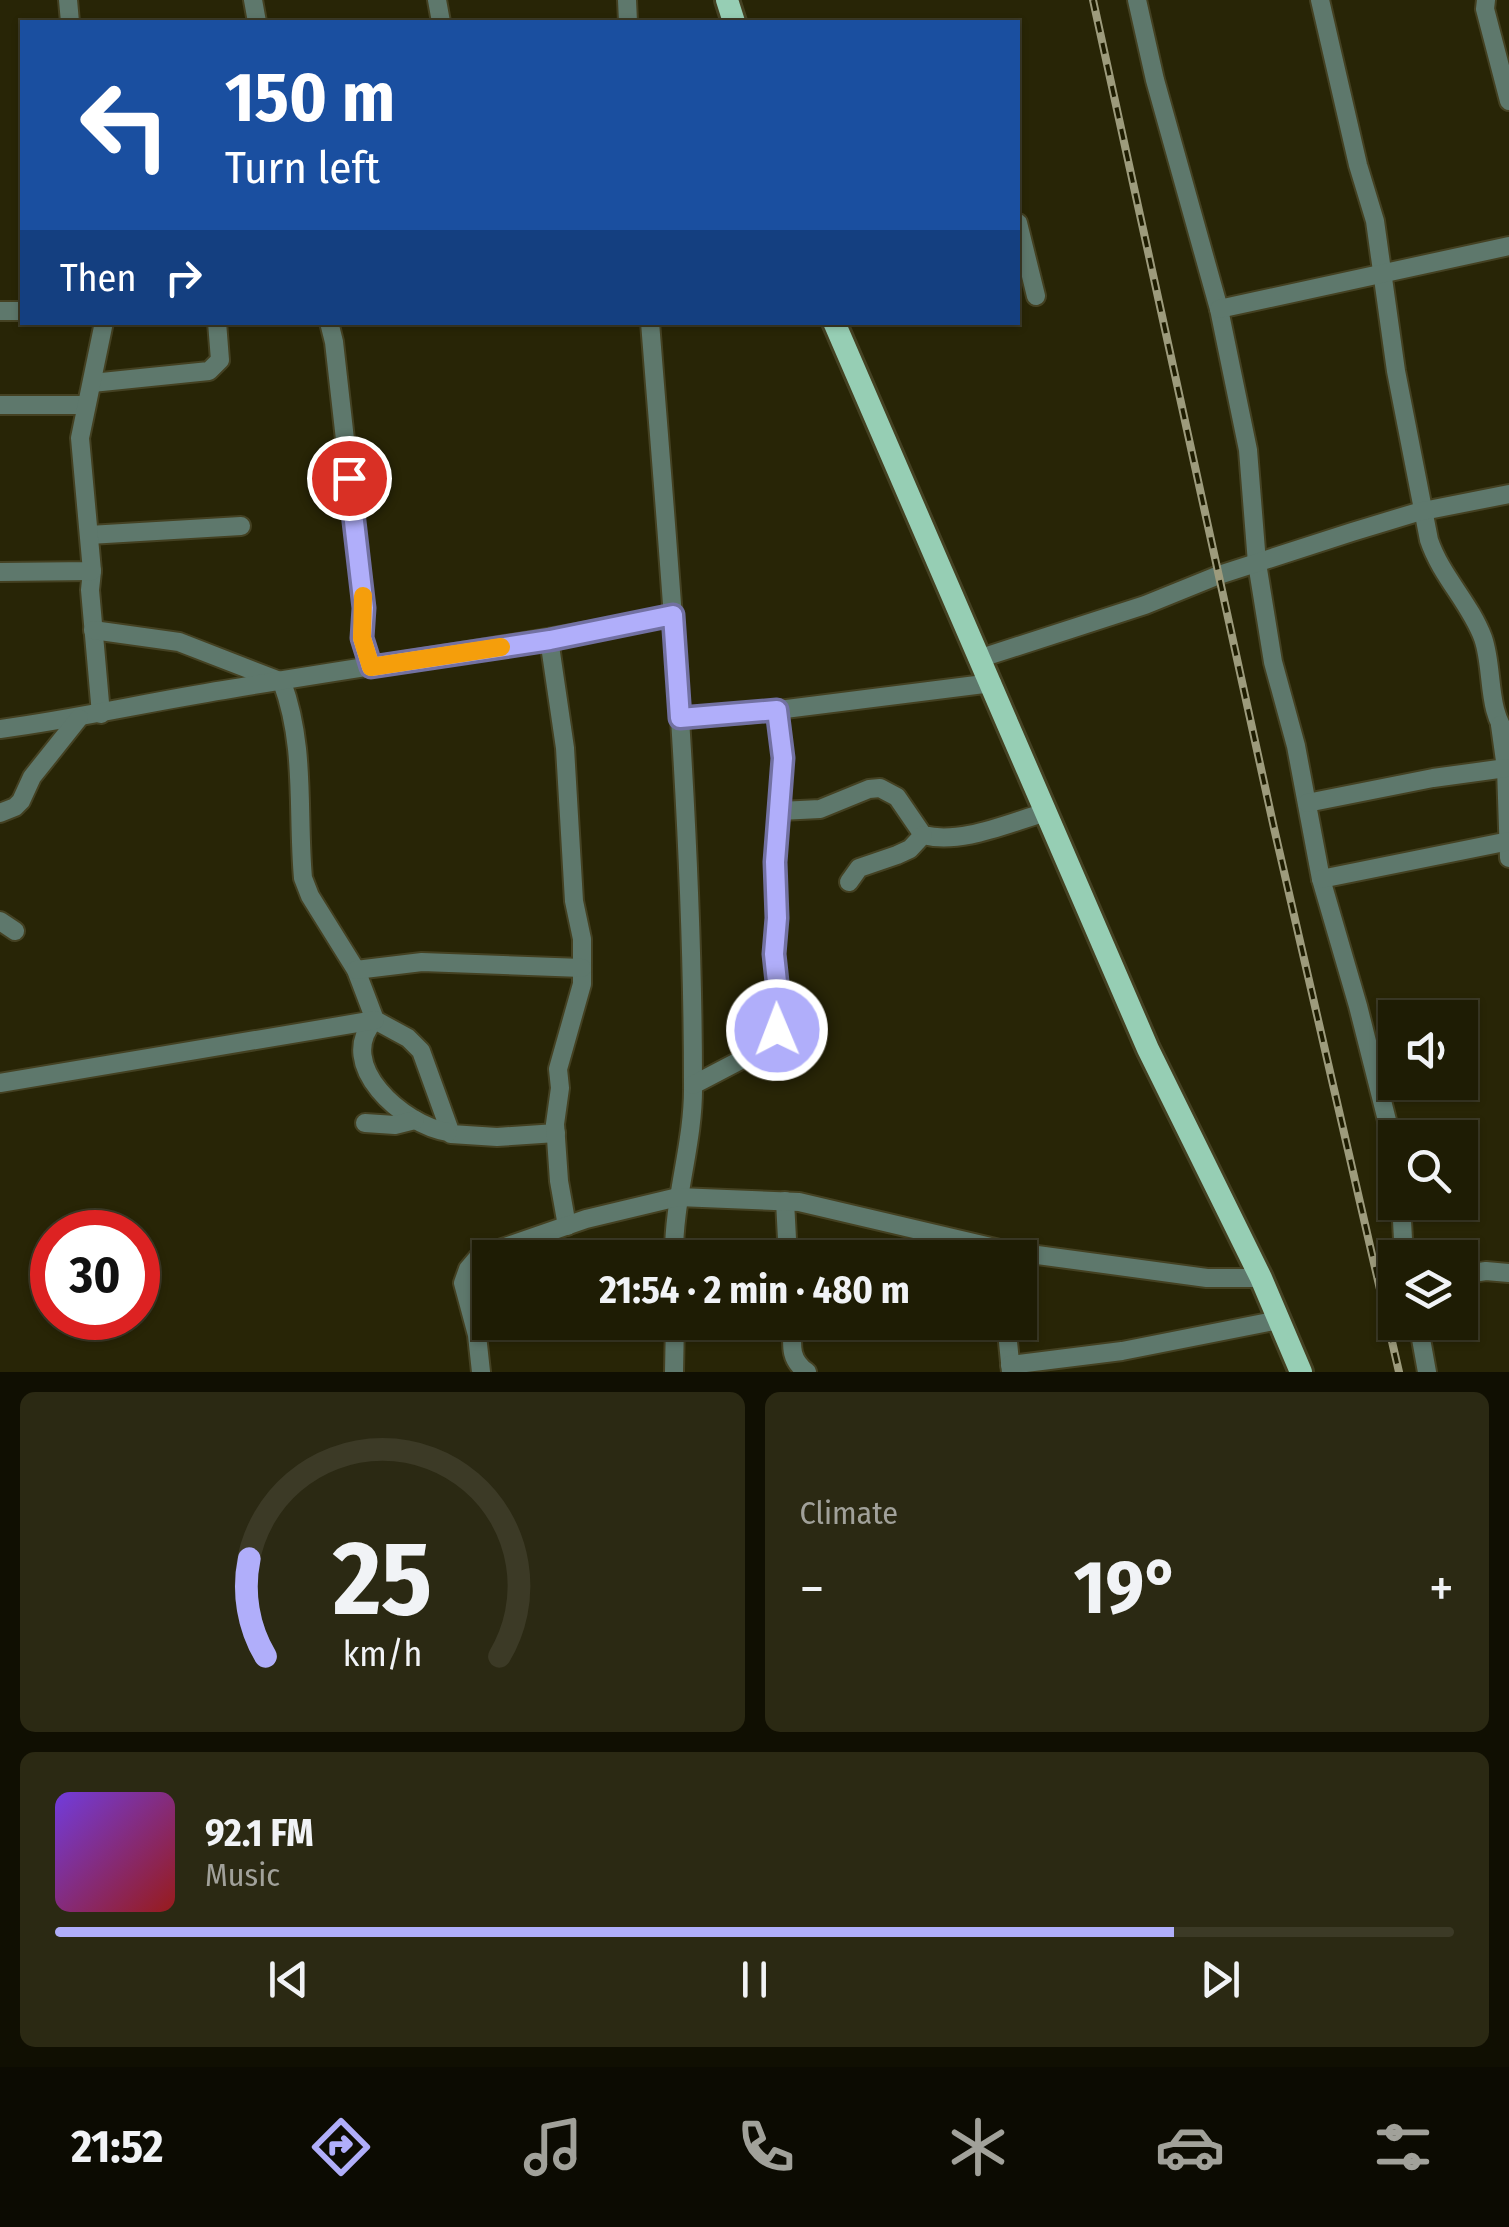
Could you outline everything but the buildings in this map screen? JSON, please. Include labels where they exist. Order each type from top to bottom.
[{"type":"main road","points":[[835,325],[1148,1049],[1260,1278],[1301,1372]]},
{"type":"street","points":[[1137,0],[1155,80],[1219,309],[1248,450],[1257,564],[1273,662],[1296,746],[1321,879],[1387,1120]]},
{"type":"street","points":[[1320,0],[1374,221],[1396,371],[1436,561],[1482,636],[1504,731],[1508,847],[1321,879]]},
{"type":"street","points":[[1486,0],[1485,10],[1509,101]]},
{"type":"street","points":[[1020,231],[1036,296]]},
{"type":"street","points":[[1219,309],[1509,246]]},
{"type":"street","points":[[102,714],[80,438],[103,325]]},
{"type":"street","points":[[92,384],[209,371],[220,360],[217,325]]},
{"type":"street","points":[[329,325],[364,608],[362,638],[371,667]]},
{"type":"street","points":[[650,325],[680,718],[694,1084],[675,1240]]},
{"type":"street","points":[[0,404],[85,405]]},
{"type":"street","points":[[981,658],[1426,511],[1509,494]]},
{"type":"street","points":[[89,535],[241,526]]},
{"type":"street","points":[[0,572],[92,571]]},
{"type":"street","points":[[0,729],[102,714],[226,689],[550,640],[673,615]]},
{"type":"street","points":[[93,630],[178,642],[282,682],[292,709],[300,756],[303,878],[356,970],[375,1020]]},
{"type":"street","points":[[550,640],[565,748],[574,901],[582,939],[582,984],[558,1069],[556,1133],[566,1226]]},
{"type":"street","points":[[680,718],[992,683]]},
{"type":"street","points":[[694,1084],[760,1050],[777,1030],[780,1010],[774,954],[775,862],[783,758],[777,710]]},
{"type":"street","points":[[0,813],[21,801],[32,778],[79,718]]},
{"type":"street","points":[[1306,803],[1506,768]]},
{"type":"street","points":[[780,811],[820,809],[868,788],[880,788],[897,797],[924,835]]},
{"type":"street","points":[[849,882],[859,868],[910,849],[924,835],[954,837],[1047,812]]},
{"type":"street","points":[[356,970],[422,962],[582,968]]},
{"type":"street","points":[[375,1020],[361,1041],[368,1074],[377,1089],[415,1120],[454,1136],[497,1138],[556,1133]]},
{"type":"street","points":[[0,1083],[375,1020],[408,1038],[422,1051],[448,1132]]},
{"type":"street","points":[[365,1124],[395,1125],[415,1120]]},
{"type":"street","points":[[481,1372],[463,1283],[468,1268],[479,1256],[566,1226],[678,1196],[831,1207],[955,1240]]},
{"type":"street","points":[[785,1201],[787,1240]]},
{"type":"street","points":[[1037,1257],[1208,1278],[1260,1278]]},
{"type":"street","points":[[1478,1272],[1509,1273]]},
{"type":"street","points":[[1008,1340],[1011,1369],[1279,1320]]},
{"type":"street","points":[[674,1372],[675,1340]]},
{"type":"street","points":[[792,1340],[792,1354],[798,1366],[807,1372]]},
{"type":"street","points":[[1421,1340],[1427,1372]]},
{"type":"railway","points":[[1093,0],[1274,828],[1399,1372]]},
{"type":"slow traffic","points":[[363,596],[362,638],[371,667],[501,647]]},
{"type":"route","points":[[349,478],[364,608],[362,638],[371,667],[550,640],[673,615],[680,718],[777,710],[783,758],[775,862],[774,954],[780,1010],[777,1030]]}]
